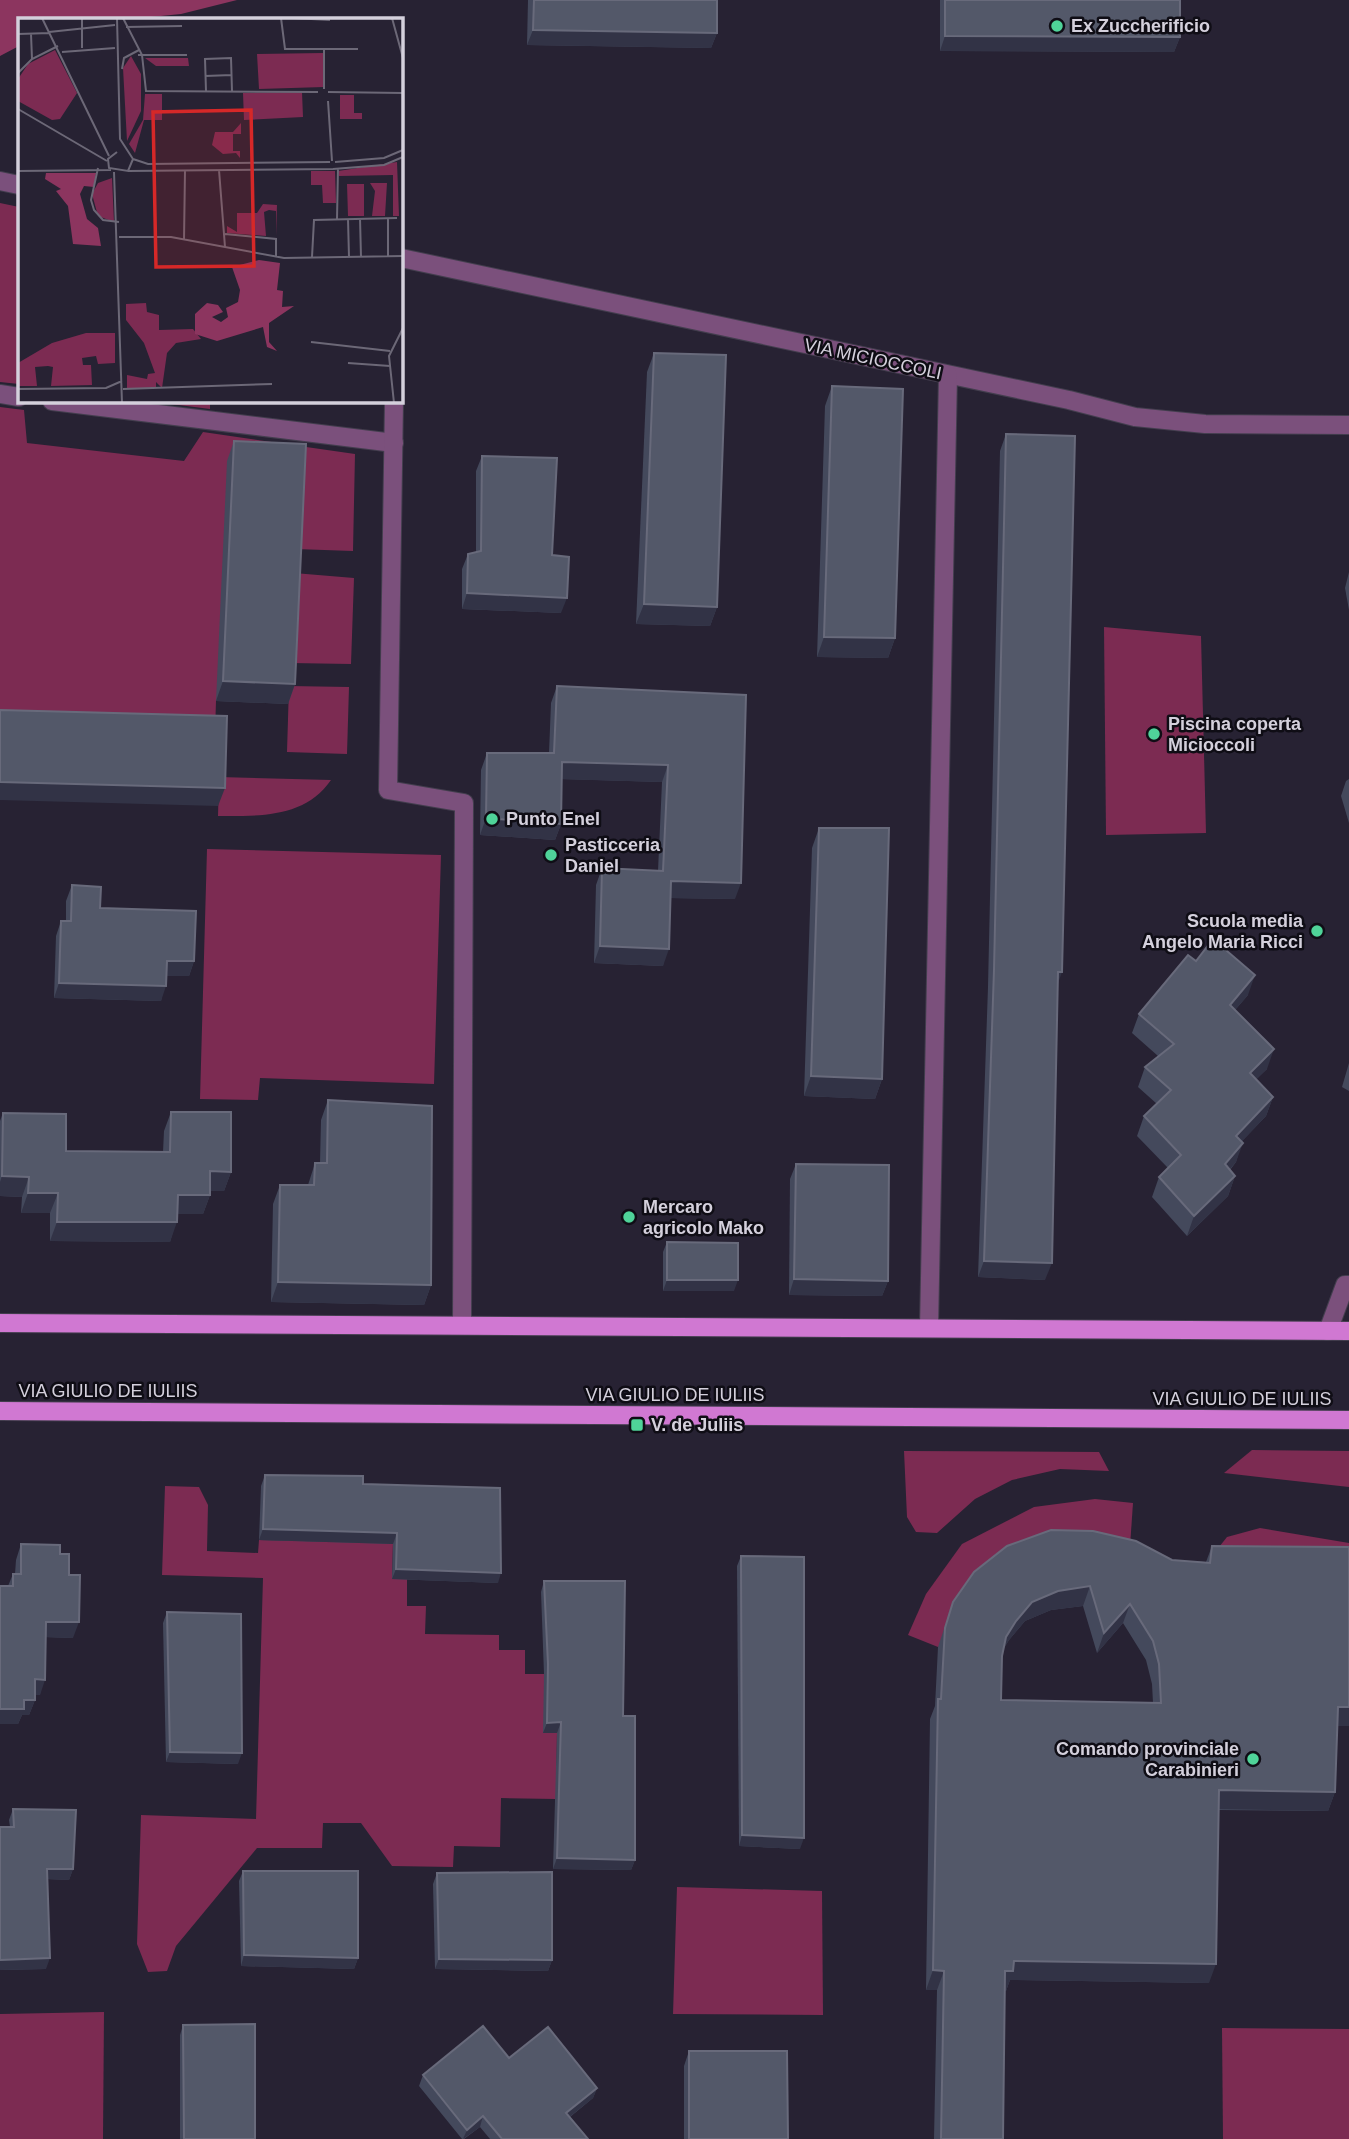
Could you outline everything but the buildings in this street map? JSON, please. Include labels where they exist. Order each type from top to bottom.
[{"type":"main road","points":[[0,1323],[1349,1331]]},
{"type":"main road","name":"VIA GIULIO DE IULIIS","points":[[0,1411],[1349,1420]]},
{"type":"main road","points":[[1317,1420],[1349,1428]]},
{"type":"street","points":[[0,181],[18,185]]},
{"type":"street","name":"VIA MICIOCCOLI","points":[[402,258],[948,374],[1135,417],[1205,424],[1349,425]]},
{"type":"street","points":[[929,1328],[948,374]]},
{"type":"street","points":[[0,394],[18,397]]},
{"type":"street","points":[[60,402],[394,443]]},
{"type":"street","points":[[394,402],[388,790],[464,803],[461,1325]]},
{"type":"street","points":[[1328,1331],[1345,1285],[1349,1285]]},
{"type":"shaded area","points":[[0,0],[237,0],[181,14],[141,18],[18,18],[18,47],[0,56]]},
{"type":"shaded area","points":[[0,203],[18,207],[18,384],[0,382]]},
{"type":"shaded area","points":[[156,402],[210,402],[210,409]]},
{"type":"shaded area","points":[[0,407],[24,410],[27,443],[184,461],[203,432],[355,454],[353,551],[295,549],[216,701],[215,733],[0,728]]},
{"type":"shaded area","points":[[294,573],[354,578],[351,664],[290,663]]},
{"type":"shaded area","name":"Piscina coperta Micioccoli","points":[[1104,627],[1201,636],[1206,833],[1106,835]]},
{"type":"shaded area","points":[[289,686],[349,687],[347,754],[287,752]]},
{"type":"shaded area","points":[[219,777],[331,780],[308,802],[295,808],[265,815],[218,816]]},
{"type":"shaded area","points":[[207,849],[441,855],[434,1084],[260,1078],[258,1100],[200,1099]]},
{"type":"shaded area","points":[[1252,1450],[1349,1451],[1349,1487],[1224,1473]]},
{"type":"shaded area","points":[[904,1451],[1099,1452],[1109,1471],[1060,1469],[1012,1480],[975,1499],[937,1533],[916,1532],[907,1517]]},
{"type":"shaded area","points":[[165,1486],[199,1487],[208,1505],[207,1551],[258,1553],[259,1540],[393,1543],[392,1579],[407,1579],[407,1606],[426,1606],[425,1634],[499,1635],[499,1650],[525,1650],[525,1674],[544,1674],[544,1733],[557,1733],[556,1799],[501,1798],[500,1847],[454,1846],[453,1867],[392,1866],[361,1823],[323,1823],[322,1848],[257,1848],[176,1946],[167,1971],[148,1972],[137,1944],[141,1815],[256,1819],[263,1578],[162,1575]]},
{"type":"shaded area","points":[[1095,1499],[1133,1503],[1129,1561],[938,1647],[908,1635],[926,1594],[962,1544],[1034,1507]]},
{"type":"shaded area","points":[[1260,1528],[1349,1543],[1349,1566],[1204,1566],[1227,1537]]},
{"type":"shaded area","points":[[677,1887],[822,1891],[823,2015],[673,2014]]},
{"type":"shaded area","points":[[104,2012],[103,2139],[0,2139],[0,2014]]},
{"type":"shaded area","points":[[1222,2028],[1349,2029],[1349,2139],[1223,2139]]},
{"type":"place","name":"Ex Zuccherificio","points":[[1057,26]]},
{"type":"place","name":"Piscina coperta Micioccoli","points":[[1154,734]]},
{"type":"place","name":"Punto Enel","points":[[492,819]]},
{"type":"place","name":"Pasticceria Daniel","points":[[551,855]]},
{"type":"place","name":"Scuola media Angelo Maria Ricci","points":[[1317,931]]},
{"type":"place","name":"Mercaro agricolo Mako","points":[[629,1217]]},
{"type":"place","name":"V. de Juliis","points":[[637,1425]]},
{"type":"place","name":"Comando provinciale Carabinieri","points":[[1253,1759]]}]
